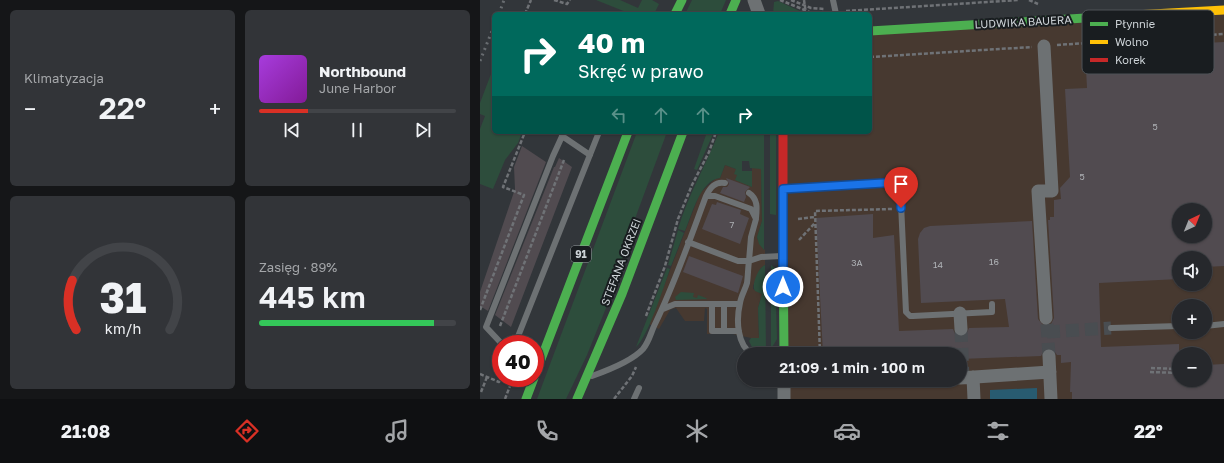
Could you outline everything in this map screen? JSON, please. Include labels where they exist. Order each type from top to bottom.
[{"type":"main road","points":[[676,12],[682,0]]},
{"type":"main road","points":[[731,12],[736,0]]},
{"type":"main road","name":"LUDWIKA BAUERA","points":[[1214,11],[1224,10]]},
{"type":"main road","name":"LUDWIKA BAUERA","points":[[872,31],[1082,18]]},
{"type":"main road","name":"91","points":[[544,351],[627,134]]},
{"type":"main road","name":"STEFANA OKRZEI","points":[[577,399],[622,294],[682,134]]},
{"type":"main road","points":[[783,134],[784,347]]},
{"type":"main road","points":[[526,399],[530,387]]},
{"type":"street","points":[[754,0],[758,12]]},
{"type":"street","points":[[1044,46],[1052,191],[1038,191],[1046,318]]},
{"type":"street","points":[[960,313],[961,329]]},
{"type":"street","points":[[1049,356],[1051,399]]},
{"type":"street","points":[[974,399],[967,377],[1050,372]]},
{"type":"street","points":[[784,387],[784,399]]},
{"type":"lane","points":[[832,0],[835,11]]},
{"type":"lane","points":[[494,335],[486,327],[563,134],[590,155]]},
{"type":"lane","points":[[519,335],[598,134]]},
{"type":"lane","points":[[586,378],[602,372],[635,355],[643,349],[649,340],[663,309],[709,189],[720,182],[725,183]]},
{"type":"lane","points":[[783,189],[900,182],[906,312],[910,316],[992,312],[992,304]]},
{"type":"lane","points":[[744,347],[742,344],[739,331],[740,304],[747,282],[751,237],[756,219],[756,201],[754,196],[749,193]]},
{"type":"lane","points":[[706,196],[715,196],[751,209],[756,219]]},
{"type":"lane","points":[[688,242],[738,261],[749,261],[761,257],[783,256]]},
{"type":"lane","points":[[663,309],[675,304],[740,304]]},
{"type":"lane","points":[[712,304],[712,332],[739,331]]},
{"type":"lane","points":[[724,304],[724,331]]},
{"type":"lane","points":[[1212,325],[1224,324]]},
{"type":"lane","points":[[1111,328],[1172,326]]},
{"type":"lane","points":[[634,399],[639,388]]},
{"type":"path","points":[[526,12],[531,0]]},
{"type":"path","points":[[554,0],[568,4],[570,0]]},
{"type":"path","points":[[780,0],[806,12]]},
{"type":"path","points":[[791,0],[805,6],[835,11],[1019,0]]},
{"type":"path","points":[[804,0],[806,12]]},
{"type":"path","points":[[480,310],[524,195],[503,187],[524,134]]},
{"type":"path","points":[[644,322],[665,266],[681,212],[692,185],[709,152],[715,134]]},
{"type":"path","points":[[500,326],[564,160]]},
{"type":"path","points":[[820,347],[815,211],[892,209]]},
{"type":"path","points":[[798,241],[815,222]]},
{"type":"path","points":[[527,241],[537,245]]},
{"type":"path","points":[[614,399],[635,371],[637,363],[635,355]]},
{"type":"path","points":[[1151,368],[1172,369]]},
{"type":"path","points":[[1150,372],[1172,373]]},
{"type":"path","points":[[480,374],[492,379]]},
{"type":"path","points":[[481,392],[487,377]]},
{"type":"path","points":[[505,399],[510,387]]},
{"type":"shaded area","points":[[1224,10],[1224,399],[784,399],[784,387],[967,387],[967,347],[784,347],[782,134],[872,134],[872,31],[1082,18],[1082,74],[1214,74],[1214,11]]},
{"type":"shaded area","points":[[725,165],[736,169],[737,175],[752,187],[752,168],[761,168],[762,221],[757,238],[764,250],[765,249],[765,265],[760,269],[753,286],[753,289],[762,294],[758,308],[759,338],[751,338],[733,334],[707,334],[707,309],[705,308],[704,321],[685,321],[676,308],[672,309],[659,329],[649,324],[700,193],[715,179],[720,178]]},
{"type":"green space","points":[[596,0],[620,0],[638,8],[642,0],[652,0],[659,4],[655,12],[626,12]]},
{"type":"green space","points":[[692,0],[726,0],[721,12],[686,12]]},
{"type":"green space","points":[[778,1],[802,12],[773,12],[774,2]]},
{"type":"green space","points":[[492,71],[492,134],[521,134],[518,143],[505,160],[493,189],[480,184],[480,129],[485,116],[480,114],[480,103]]},
{"type":"green space","points":[[636,134],[666,134],[636,216],[608,303],[587,355],[566,399],[537,399],[541,387],[544,387],[544,380]]},
{"type":"green space","points":[[706,134],[713,134],[697,170],[694,169]]},
{"type":"green space","points":[[718,134],[764,134],[764,250],[759,244],[757,237],[762,221],[761,169],[750,168],[749,161],[742,161],[742,171],[752,171],[752,187],[735,180],[737,175],[734,174],[736,169],[725,165],[720,178],[713,180],[702,191],[685,231],[678,229],[687,204]]},
{"type":"green space","points":[[770,134],[776,134],[776,215],[770,214]]},
{"type":"green space","points":[[678,230],[684,233],[671,266],[668,265]]},
{"type":"green space","points":[[765,265],[766,347],[752,347],[749,341],[751,338],[759,338],[758,308],[762,294],[755,291],[754,285],[758,273]]},
{"type":"green space","points":[[771,265],[775,268],[777,339],[771,347]]},
{"type":"green space","points":[[667,268],[670,269],[655,311],[646,333],[636,347]]},
{"type":"green space","points":[[681,292],[694,293],[693,297],[697,298],[698,295],[707,299],[676,300],[675,297]]},
{"type":"water","points":[[1037,388],[1037,399],[990,399],[990,390]]},
{"type":"building","points":[[1224,42],[1224,266],[1212,267],[1212,251],[1172,251],[1172,279],[1099,283],[1101,347],[1179,344],[1179,347],[1172,347],[1172,387],[1212,387],[1212,365],[1224,364],[1224,399],[1072,399],[1072,392],[1070,392],[1071,362],[1061,363],[1061,355],[1057,355],[1053,349],[1049,348],[1044,350],[1041,356],[967,359],[967,347],[823,347],[816,218],[873,214],[873,238],[894,235],[899,331],[953,329],[955,334],[961,337],[966,335],[969,328],[1009,327],[1005,299],[921,303],[918,239],[920,233],[924,228],[930,226],[1032,221],[1038,319],[1043,325],[1051,324],[1054,318],[1048,220],[1050,220],[1050,217],[1054,217],[1054,200],[1061,199],[1060,188],[1070,177],[1065,89],[1087,88],[1086,74],[1214,74],[1214,43]]},
{"type":"building","points":[[522,146],[546,162],[488,311],[480,306],[480,292],[515,189],[514,167]]},
{"type":"building","points":[[559,158],[572,167],[511,327],[495,315],[554,167]]},
{"type":"building","points":[[726,178],[750,187],[745,192],[746,197],[744,202],[720,193],[723,187],[727,187],[729,184]]},
{"type":"building","points":[[717,202],[741,210],[740,214],[749,218],[740,244],[702,229],[712,204],[716,205]]},
{"type":"building","points":[[689,256],[743,276],[738,293],[683,272]]},
{"type":"tunnel","points":[[1047,324],[1049,356]]},
{"type":"tunnel","points":[[1047,332],[1111,328]]},
{"type":"tunnel","points":[[961,329],[962,347]]},
{"type":"railway","points":[[500,12],[504,0]]},
{"type":"railway","points":[[480,61],[492,31]]},
{"type":"traffic: fast","points":[[676,12],[682,0]]},
{"type":"traffic: fast","points":[[731,12],[736,0]]},
{"type":"traffic: fast","points":[[872,31],[1082,18]]},
{"type":"traffic: fast","points":[[544,351],[627,134]]},
{"type":"traffic: fast","points":[[577,399],[622,294],[682,134]]},
{"type":"traffic: fast","points":[[783,238],[784,347]]},
{"type":"traffic: fast","points":[[526,399],[531,387]]},
{"type":"traffic: slow","points":[[1214,11],[1224,10]]},
{"type":"traffic: jam","points":[[783,134],[783,238]]},
{"type":"route","points":[[783,287],[783,189],[900,182],[901,208]]}]
